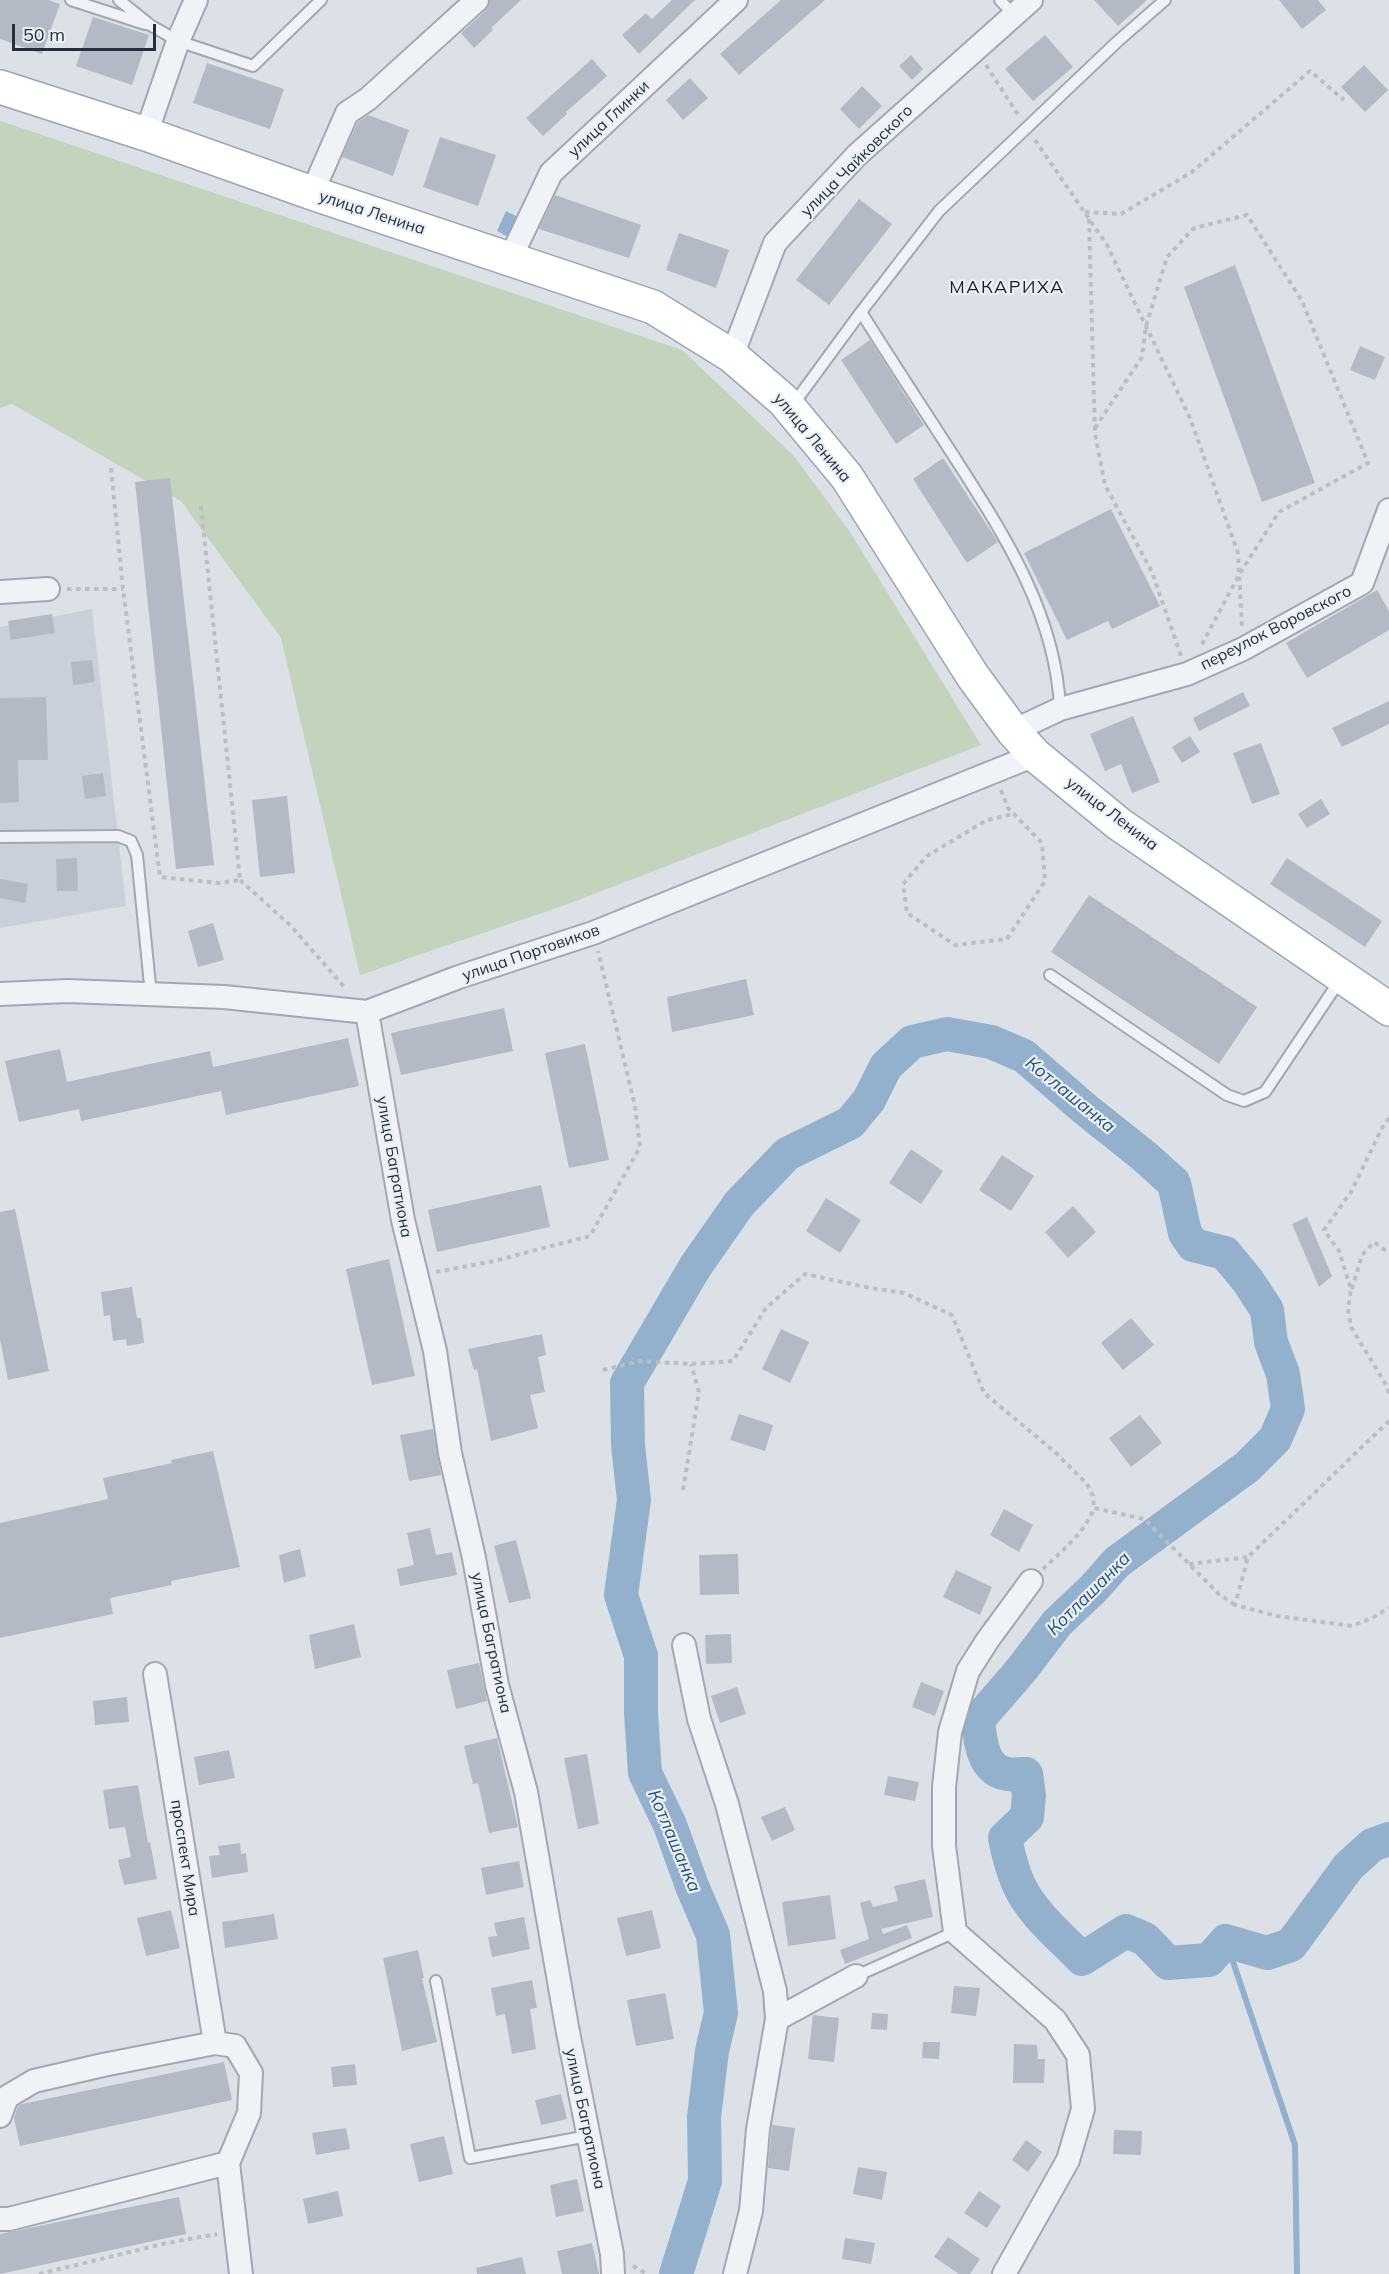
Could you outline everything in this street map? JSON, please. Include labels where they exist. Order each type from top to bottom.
[{"type":"main road","name":"улица Ленина","points":[[0,87],[146,134],[312,193],[653,307],[732,356],[790,408],[847,477],[972,675],[1013,731],[1035,755],[1119,824],[1389,1009]]},
{"type":"street","points":[[146,134],[178,41],[196,0]]},
{"type":"street","points":[[312,193],[346,113],[368,99],[477,0]]},
{"type":"street","name":"улица Глинки","points":[[510,259],[551,173],[736,0]]},
{"type":"street","name":"улица Чайковского","points":[[732,356],[775,243],[857,155],[975,49],[1007,8],[1031,0]]},
{"type":"street","name":"переулок Воровского","points":[[1013,731],[1060,709],[1187,674],[1244,649],[1362,583],[1389,510]]},
{"type":"street","points":[[0,592],[48,589]]},
{"type":"street","name":"улица Портовиков","points":[[0,994],[68,991],[224,997],[367,1012],[593,933],[1035,755]]},
{"type":"street","name":"улица Багратиона","points":[[367,1012],[400,1209],[435,1351],[450,1453],[474,1558],[497,1685],[526,1792],[588,2136],[612,2254],[613,2274]]},
{"type":"street","points":[[1004,2274],[1068,2160],[1083,2109],[1078,2055],[1055,2020],[955,1932],[944,1846],[944,1787],[950,1732],[968,1671],[1031,1581]]},
{"type":"street","points":[[684,1645],[699,1719],[727,1804],[775,1991],[777,2019],[758,2129],[751,2211],[735,2274]]},
{"type":"street","name":"проспект Мира","points":[[154,1674],[215,2043]]},
{"type":"street","points":[[777,2019],[856,1976]]},
{"type":"street","points":[[0,2116],[7,2097],[34,2081],[215,2043],[235,2046],[251,2073],[249,2113],[228,2163],[240,2267]]},
{"type":"street","points":[[0,2219],[9,2219],[228,2163]]},
{"type":"lane","points":[[71,0],[150,25]]},
{"type":"lane","points":[[119,0],[150,25],[178,41],[254,66],[321,0]]},
{"type":"lane","points":[[790,408],[939,211],[1118,40],[1165,0]]},
{"type":"lane","points":[[861,312],[1003,534],[1032,590],[1053,651],[1059,685],[1060,709]]},
{"type":"lane","points":[[0,837],[118,836],[131,841],[137,855],[151,995]]},
{"type":"lane","points":[[1050,975],[1227,1095],[1244,1101],[1265,1092],[1342,977]]},
{"type":"lane","points":[[856,1976],[955,1932]]},
{"type":"lane","points":[[436,1981],[470,2158],[588,2136]]},
{"type":"path","points":[[975,49],[1107,245],[1190,417],[1238,553],[1244,649]]},
{"type":"path","points":[[1085,212],[1121,214],[1192,172],[1310,71],[1344,100]]},
{"type":"path","points":[[1095,428],[1142,357],[1146,326],[1167,257],[1194,228],[1246,215],[1302,301],[1368,463],[1279,512],[1240,573],[1187,674]]},
{"type":"path","points":[[1089,219],[1095,428],[1105,485],[1152,572],[1187,674]]},
{"type":"path","points":[[111,468],[123,589],[160,877],[219,883],[240,880]]},
{"type":"path","points":[[201,506],[240,880],[291,926],[367,1012]]},
{"type":"path","points":[[48,589],[123,589]]},
{"type":"path","points":[[995,773],[1008,808],[1042,843],[1046,881],[1007,939],[955,945],[907,913],[903,884],[927,856],[987,820],[1013,814]]},
{"type":"path","points":[[416,1275],[494,1262],[590,1236],[640,1147],[635,1106],[593,933]]},
{"type":"path","points":[[1351,1289],[1339,1251],[1324,1230],[1351,1192],[1389,1118]]},
{"type":"path","points":[[1389,1253],[1374,1242],[1362,1255],[1351,1289],[1348,1309],[1351,1327],[1389,1393]]},
{"type":"path","points":[[603,1370],[640,1361],[691,1364],[733,1361],[766,1308],[805,1274],[904,1293],[952,1315],[984,1393],[1055,1452],[1087,1484],[1093,1496],[1094,1508],[1081,1532],[1031,1581]]},
{"type":"path","points":[[682,1490],[699,1392],[691,1364]]},
{"type":"path","points":[[1235,1605],[1248,1557],[1389,1420]]},
{"type":"path","points":[[1094,1508],[1144,1519],[1219,1594],[1235,1605],[1277,1616],[1352,1626],[1389,1608]]},
{"type":"path","points":[[1188,1564],[1248,1557]]},
{"type":"path","points":[[39,2274],[221,2233],[240,2267]]},
{"type":"shaded area","points":[[92,609],[126,906],[0,928],[0,627]]},
{"type":"green space","points":[[0,121],[682,350],[793,455],[850,532],[981,745],[568,904],[360,975],[281,638],[181,501],[12,404],[0,408]]},
{"type":"water","points":[[506,211],[520,218],[512,239],[497,231]]},
{"type":"building","points":[[0,0],[48,0],[60,4],[42,54],[0,39]]},
{"type":"building","points":[[490,0],[521,0],[491,28],[493,30],[474,48],[461,33],[486,10]]},
{"type":"building","points":[[672,0],[695,0],[639,54],[622,35],[646,13],[652,19]]},
{"type":"building","points":[[781,0],[825,0],[739,75],[720,54]]},
{"type":"building","points":[[1094,0],[1147,0],[1118,26]]},
{"type":"building","points":[[1279,0],[1318,0],[1326,10],[1302,29]]},
{"type":"building","points":[[93,17],[149,35],[132,85],[76,66]]},
{"type":"building","points":[[1045,35],[1073,67],[1033,101],[1005,69]]},
{"type":"building","points":[[911,55],[923,69],[912,80],[899,66]]},
{"type":"building","points":[[592,59],[607,76],[543,136],[526,118]]},
{"type":"building","points":[[207,63],[284,89],[270,129],[193,103]]},
{"type":"building","points":[[1364,65],[1388,90],[1365,112],[1341,87]]},
{"type":"building","points":[[690,78],[708,98],[683,120],[666,100]]},
{"type":"building","points":[[862,86],[882,106],[859,129],[840,109]]},
{"type":"building","points":[[368,115],[409,130],[393,176],[342,157],[358,122]]},
{"type":"building","points":[[440,137],[496,155],[478,206],[423,187]]},
{"type":"building","points":[[555,195],[641,225],[629,258],[539,229]]},
{"type":"building","points":[[859,199],[892,224],[829,305],[796,280]]},
{"type":"building","points":[[679,233],[729,250],[716,288],[666,270]]},
{"type":"building","points":[[1235,265],[1315,483],[1262,502],[1184,287]]},
{"type":"building","points":[[870,340],[924,425],[896,444],[841,360]]},
{"type":"building","points":[[1360,346],[1385,357],[1375,380],[1350,370]]},
{"type":"building","points":[[943,458],[998,542],[967,563],[913,479]]},
{"type":"building","points":[[170,478],[214,865],[176,869],[135,482]]},
{"type":"building","points":[[1111,509],[1160,606],[1112,629],[1108,621],[1067,640],[1024,553]]},
{"type":"building","points":[[1377,590],[1389,611],[1389,630],[1307,678],[1286,643]]},
{"type":"building","points":[[52,614],[55,633],[11,640],[8,621]]},
{"type":"building","points":[[92,660],[95,682],[73,685],[71,662]]},
{"type":"building","points":[[1243,692],[1250,706],[1199,731],[1193,718]]},
{"type":"building","points":[[46,697],[48,760],[18,760],[19,802],[0,803],[0,698]]},
{"type":"building","points":[[1389,701],[1389,724],[1342,747],[1332,728]]},
{"type":"building","points":[[1133,716],[1160,782],[1132,793],[1121,764],[1105,771],[1090,734]]},
{"type":"building","points":[[1190,736],[1200,752],[1182,763],[1172,747]]},
{"type":"building","points":[[1261,743],[1280,794],[1252,804],[1233,753]]},
{"type":"building","points":[[103,773],[106,796],[85,799],[82,776]]},
{"type":"building","points":[[287,796],[295,873],[260,877],[252,800]]},
{"type":"building","points":[[1321,799],[1330,814],[1307,828],[1298,814]]},
{"type":"building","points":[[77,858],[78,891],[57,891],[56,859]]},
{"type":"building","points":[[1287,858],[1382,921],[1365,947],[1270,884]]},
{"type":"building","points":[[0,879],[28,884],[25,903],[0,898]]},
{"type":"building","points":[[1089,895],[1257,1007],[1219,1064],[1051,952]]},
{"type":"building","points":[[213,923],[224,960],[198,967],[188,931]]},
{"type":"building","points":[[746,979],[754,1015],[672,1032],[667,997]]},
{"type":"building","points":[[504,1008],[513,1051],[401,1075],[391,1033]]},
{"type":"building","points":[[348,1038],[359,1086],[226,1115],[221,1091],[81,1121],[79,1109],[19,1122],[5,1061],[60,1049],[67,1082],[210,1051],[213,1067]]},
{"type":"building","points":[[585,1044],[609,1160],[569,1168],[545,1053]]},
{"type":"building","points":[[911,1149],[943,1171],[921,1204],[889,1183]]},
{"type":"building","points":[[1002,1155],[1034,1176],[1011,1211],[979,1190]]},
{"type":"building","points":[[541,1185],[550,1227],[437,1252],[428,1210]]},
{"type":"building","points":[[826,1198],[861,1220],[840,1253],[806,1231]]},
{"type":"building","points":[[1073,1206],[1096,1232],[1068,1258],[1045,1232]]},
{"type":"building","points":[[15,1209],[49,1371],[8,1380],[0,1339],[0,1212]]},
{"type":"building","points":[[1307,1217],[1332,1276],[1319,1287],[1292,1224]]},
{"type":"building","points":[[389,1259],[415,1376],[372,1385],[346,1269]]},
{"type":"building","points":[[132,1287],[137,1318],[141,1318],[144,1343],[127,1346],[126,1339],[113,1341],[110,1315],[104,1316],[101,1292]]},
{"type":"building","points":[[1131,1318],[1154,1345],[1123,1370],[1101,1343]]},
{"type":"building","points":[[781,1329],[809,1342],[790,1383],[762,1369]]},
{"type":"building","points":[[542,1334],[546,1355],[538,1357],[545,1392],[530,1395],[538,1428],[491,1441],[477,1369],[474,1370],[468,1349]]},
{"type":"building","points":[[739,1414],[773,1425],[765,1451],[730,1440]]},
{"type":"building","points":[[1140,1415],[1162,1443],[1131,1467],[1109,1438]]},
{"type":"building","points":[[433,1429],[441,1475],[409,1481],[400,1435]]},
{"type":"building","points":[[213,1451],[240,1567],[171,1581],[172,1585],[110,1598],[113,1614],[0,1638],[0,1523],[108,1499],[103,1478],[172,1463],[171,1460]]},
{"type":"building","points":[[1004,1509],[1033,1525],[1019,1552],[990,1535]]},
{"type":"building","points":[[430,1528],[436,1555],[452,1552],[457,1575],[400,1586],[397,1569],[414,1565],[407,1533]]},
{"type":"building","points":[[516,1540],[531,1598],[509,1603],[494,1546]]},
{"type":"building","points":[[300,1549],[306,1576],[284,1583],[279,1555]]},
{"type":"building","points":[[738,1554],[739,1594],[700,1595],[699,1555]]},
{"type":"building","points":[[956,1570],[992,1587],[980,1615],[943,1597]]},
{"type":"building","points":[[354,1624],[361,1657],[315,1669],[309,1635]]},
{"type":"building","points":[[731,1634],[732,1663],[706,1664],[705,1635]]},
{"type":"building","points":[[479,1663],[487,1701],[456,1709],[447,1670]]},
{"type":"building","points":[[921,1682],[944,1691],[935,1716],[912,1707]]},
{"type":"building","points":[[737,1687],[746,1714],[720,1723],[711,1696]]},
{"type":"building","points":[[127,1697],[129,1722],[95,1725],[93,1701]]},
{"type":"building","points":[[497,1738],[518,1827],[489,1833],[478,1783],[473,1784],[464,1746]]},
{"type":"building","points":[[229,1750],[235,1778],[199,1785],[194,1757]]},
{"type":"building","points":[[587,1754],[599,1824],[578,1829],[564,1758]]},
{"type":"building","points":[[888,1776],[919,1782],[915,1801],[884,1795]]},
{"type":"building","points":[[138,1785],[157,1879],[124,1885],[118,1860],[131,1857],[125,1827],[109,1829],[103,1790]]},
{"type":"building","points":[[785,1807],[795,1830],[772,1841],[761,1817]]},
{"type":"building","points":[[240,1843],[241,1854],[246,1853],[248,1872],[212,1878],[209,1856],[220,1855],[218,1846]]},
{"type":"building","points":[[519,1861],[524,1887],[486,1895],[481,1868]]},
{"type":"building","points":[[925,1879],[933,1917],[881,1929],[883,1934],[907,1925],[912,1938],[845,1964],[840,1950],[869,1939],[860,1903],[870,1900],[873,1907],[898,1901],[894,1886]]},
{"type":"building","points":[[830,1895],[836,1939],[788,1946],[782,1902]]},
{"type":"building","points":[[171,1910],[180,1948],[146,1956],[137,1918]]},
{"type":"building","points":[[652,1910],[661,1948],[626,1956],[617,1918]]},
{"type":"building","points":[[274,1914],[278,1939],[225,1948],[222,1922]]},
{"type":"building","points":[[524,1917],[530,1949],[492,1957],[488,1937],[497,1936],[494,1923]]},
{"type":"building","points":[[418,1950],[437,2042],[402,2051],[383,1958]]},
{"type":"building","points":[[532,1980],[537,2008],[530,2009],[536,2049],[512,2054],[505,2014],[496,2016],[491,1988]]},
{"type":"building","points":[[954,1986],[980,1988],[976,2016],[951,2013]]},
{"type":"building","points":[[665,1993],[674,2039],[636,2046],[627,2000]]},
{"type":"building","points":[[872,2013],[888,2014],[887,2030],[871,2029]]},
{"type":"building","points":[[813,2015],[839,2018],[834,2062],[808,2059]]},
{"type":"building","points":[[923,2042],[940,2042],[939,2059],[922,2058]]},
{"type":"building","points":[[1014,2044],[1037,2045],[1038,2059],[1045,2059],[1044,2083],[1013,2083]]},
{"type":"building","points":[[224,2062],[232,2100],[20,2146],[14,2118],[18,2106],[22,2104]]},
{"type":"building","points":[[355,2064],[357,2085],[333,2087],[331,2067]]},
{"type":"building","points":[[561,2094],[567,2119],[541,2125],[535,2100]]},
{"type":"building","points":[[772,2125],[795,2128],[789,2171],[768,2168]]},
{"type":"building","points":[[346,2128],[350,2149],[316,2155],[312,2133]]},
{"type":"building","points":[[1114,2130],[1142,2131],[1141,2155],[1113,2154]]},
{"type":"building","points":[[444,2136],[453,2174],[419,2182],[410,2144]]},
{"type":"building","points":[[1026,2140],[1042,2152],[1028,2172],[1012,2160]]},
{"type":"building","points":[[858,2167],[887,2172],[882,2200],[853,2194]]},
{"type":"building","points":[[577,2179],[584,2211],[556,2217],[550,2185]]},
{"type":"building","points":[[338,2191],[343,2216],[308,2224],[303,2199]]},
{"type":"building","points":[[979,2191],[1001,2206],[987,2228],[964,2213]]},
{"type":"building","points":[[179,2197],[186,2234],[0,2274],[0,2234]]},
{"type":"building","points":[[948,2237],[980,2259],[970,2274],[959,2274],[934,2257]]},
{"type":"building","points":[[845,2238],[875,2243],[871,2264],[842,2259]]},
{"type":"building","points":[[592,2243],[599,2274],[562,2274],[557,2251]]},
{"type":"building","points":[[522,2257],[526,2274],[477,2274],[476,2268]]},
{"type":"waterway","name":"Котлашанка","points":[[676,2274],[705,2181],[704,2117],[712,2051],[721,2013],[713,1935],[670,1825],[645,1773],[641,1714],[641,1656],[621,1595],[634,1500],[628,1445],[627,1383],[695,1267],[739,1204],[787,1154],[850,1123],[869,1100],[886,1066],[912,1042],[947,1034],[991,1042],[1024,1056],[1174,1183],[1185,1233],[1193,1245],[1225,1253],[1248,1281],[1267,1310],[1271,1342],[1283,1374],[1288,1409],[1275,1439],[1247,1467],[1117,1562],[1093,1589],[1057,1623],[1022,1669],[978,1720],[984,1753],[992,1767],[1007,1774],[1026,1774],[1029,1795],[1027,1817],[1005,1838],[1014,1872],[1024,1894],[1047,1924],[1082,1959],[1126,1931],[1145,1939],[1168,1963],[1209,1960],[1226,1941],[1267,1953],[1291,1945],[1348,1867],[1372,1845],[1389,1839]]},
{"type":"waterway","points":[[1226,1941],[1295,2145],[1297,2274]]},
{"type":"district","name":"МАКАРИХА","points":[[1007,288]]}]
